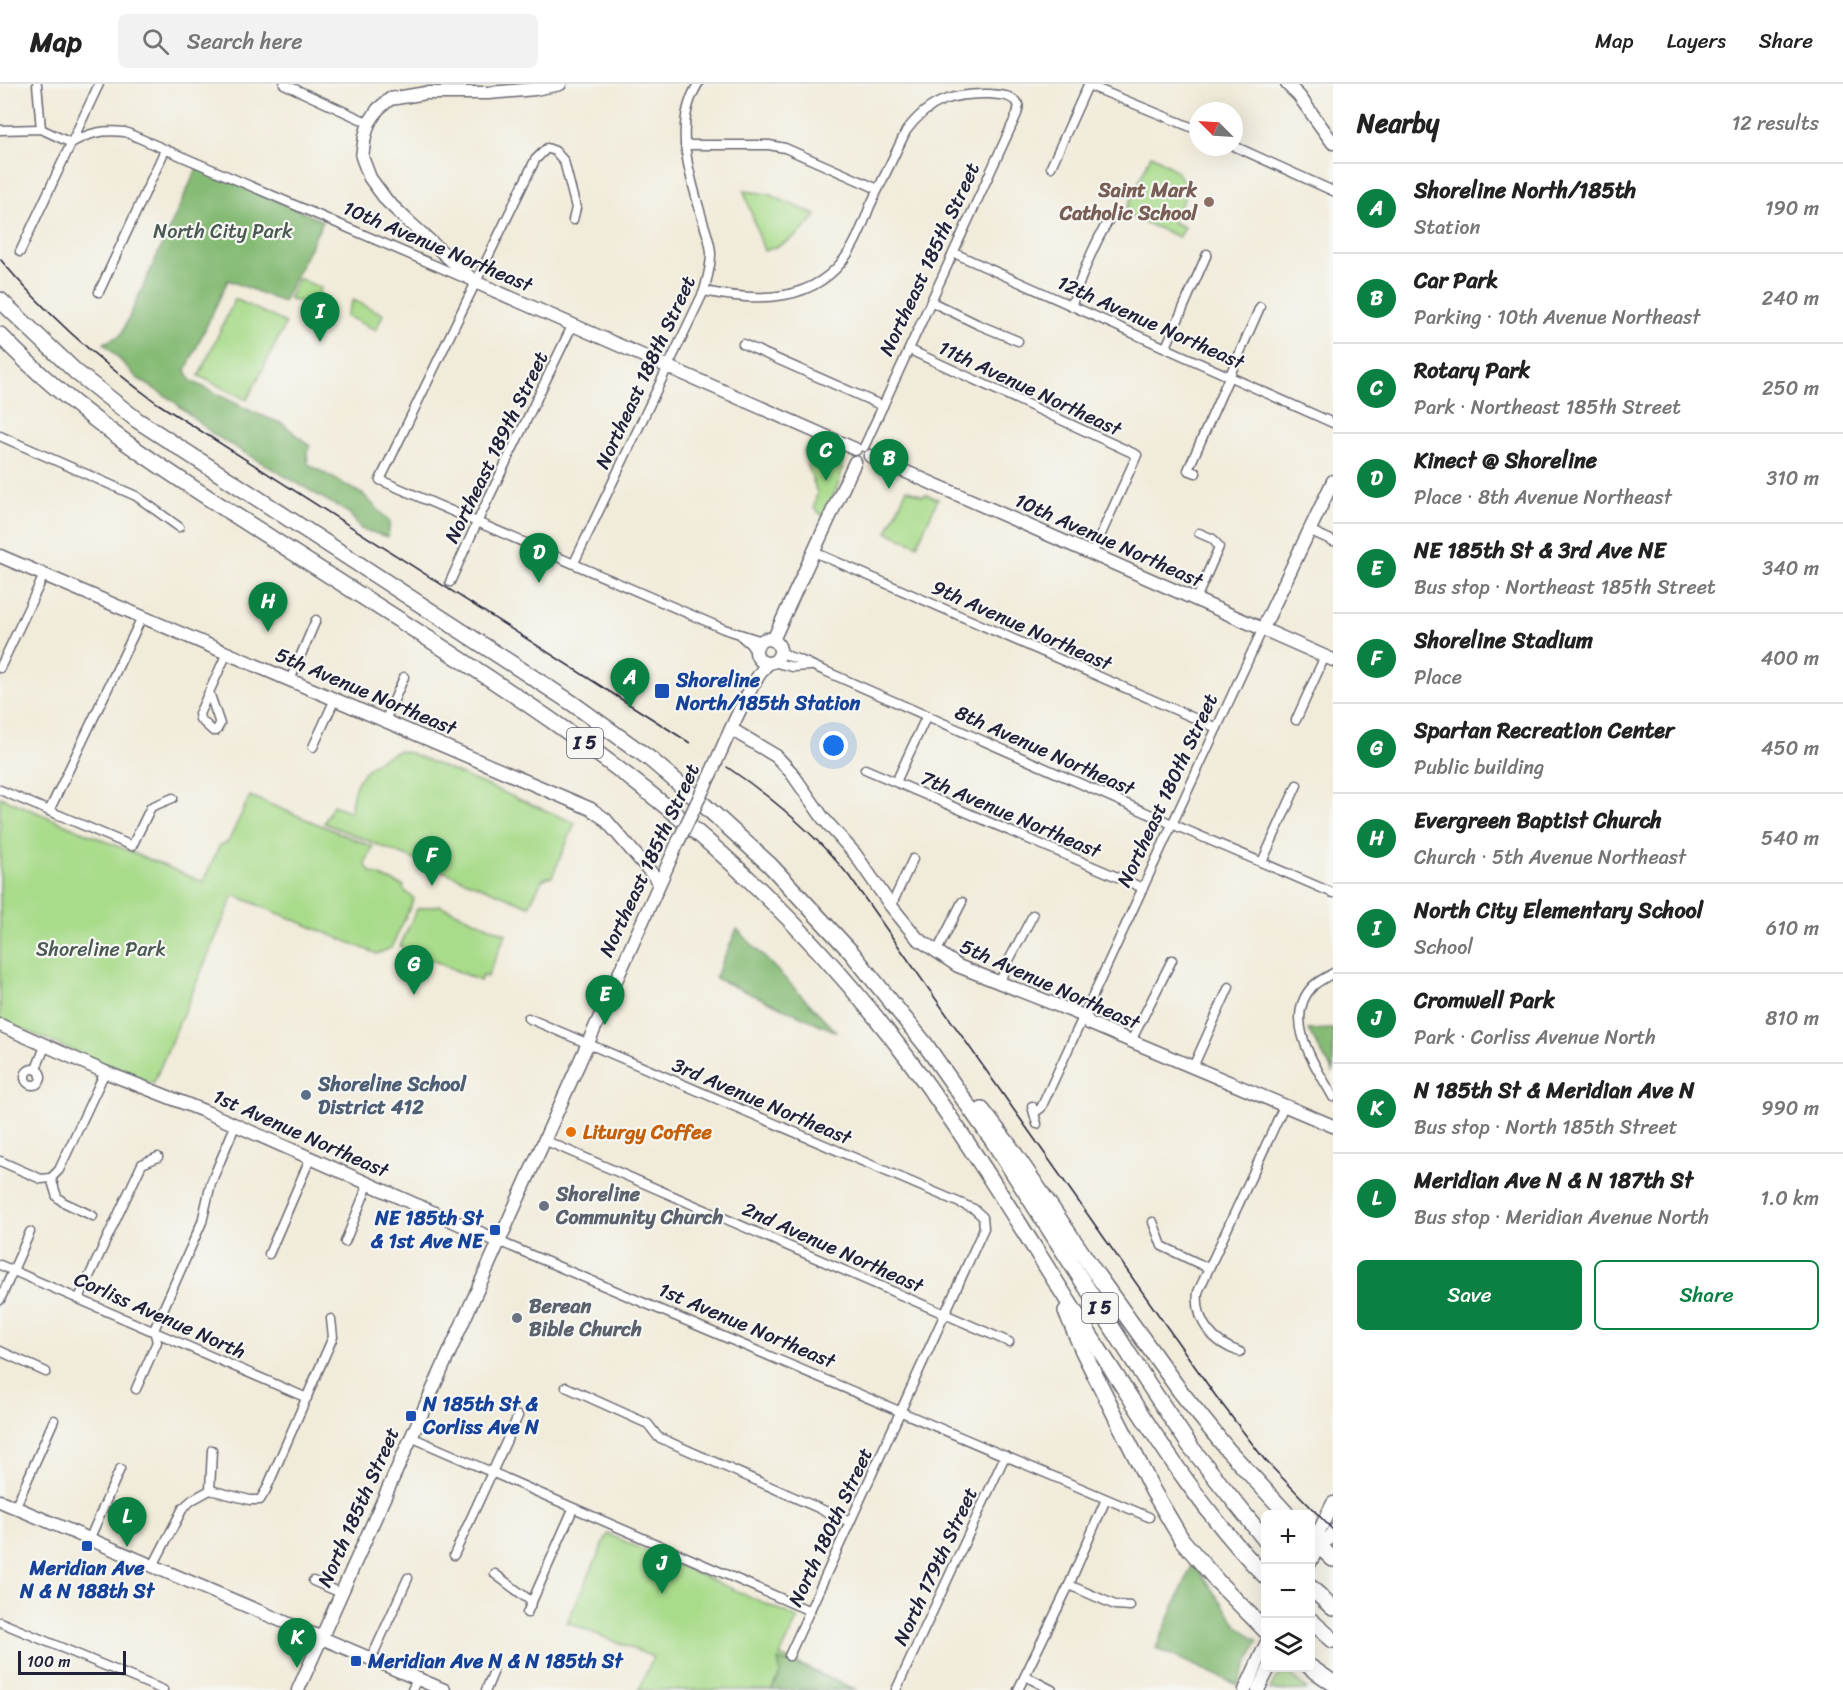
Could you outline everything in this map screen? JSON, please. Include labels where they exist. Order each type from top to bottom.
[{"type":"highway","name":"I 5","points":[[0,300],[76,372],[137,420],[556,692],[650,759],[734,831],[811,908],[889,997],[943,1068],[993,1141],[1190,1446],[1261,1535]]},
{"type":"highway","name":"I 5","points":[[0,335],[53,386],[127,445],[560,725],[635,780],[714,847],[805,936],[888,1032],[946,1112],[1184,1479],[1261,1572]]},
{"type":"highway","points":[[943,1068],[995,1125],[1097,1275],[1180,1391],[1227,1449],[1282,1510]]},
{"type":"highway","points":[[1053,1278],[1087,1358],[1153,1491],[1182,1540],[1231,1597],[1261,1626]]},
{"type":"highway","points":[[1315,1542],[1333,1559]]},
{"type":"highway","points":[[1315,1591],[1333,1608]]},
{"type":"highway","points":[[1315,1624],[1330,1637]]},
{"type":"highway","points":[[1315,1670],[1333,1683]]},
{"type":"street","points":[[37,84],[42,129]]},
{"type":"street","points":[[20,252],[99,84]]},
{"type":"street","points":[[284,84],[369,123]]},
{"type":"street","points":[[560,84],[535,89],[489,93],[426,93],[390,99],[378,109],[369,123],[362,157],[376,188],[428,241],[475,282],[535,160],[547,148],[555,151],[564,161],[576,208],[573,220]]},
{"type":"street","name":"Northeast 188th Street","points":[[574,563],[704,291],[711,252],[690,176],[684,120],[687,105],[698,84]]},
{"type":"street","points":[[1287,84],[1299,96],[1333,143]]},
{"type":"street","points":[[1051,167],[1089,85],[1189,126]]},
{"type":"street","name":"Northeast 185th Street","points":[[863,451],[1017,114],[1019,105],[1013,98],[1003,94],[969,93],[954,95],[917,116],[906,131],[878,189]]},
{"type":"street","points":[[0,130],[42,129],[71,143]]},
{"type":"street","name":"10th Avenue Northeast","points":[[71,143],[87,134],[105,130],[125,132],[863,451],[1329,658]]},
{"type":"street","points":[[685,145],[769,145],[785,148],[878,189],[850,250],[829,276],[810,288],[792,295],[764,297],[734,297],[704,291]]},
{"type":"street","points":[[99,292],[165,150]]},
{"type":"street","points":[[1243,150],[1333,190]]},
{"type":"street","points":[[1072,304],[1083,272],[1110,218]]},
{"type":"street","name":"12th Avenue Northeast","points":[[954,253],[1333,423]]},
{"type":"street","points":[[1166,347],[1207,254]]},
{"type":"street","name":"8th Avenue Northeast","points":[[475,282],[380,480],[739,635],[772,643],[791,659],[802,661],[1333,893]]},
{"type":"street","points":[[932,302],[1018,341]]},
{"type":"street","points":[[1192,472],[1260,307]]},
{"type":"street","name":"Northeast 189th Street","points":[[450,582],[572,326]]},
{"type":"street","points":[[743,344],[883,406]]},
{"type":"street","name":"11th Avenue Northeast","points":[[910,350],[1137,455],[1092,554]]},
{"type":"street","points":[[0,436],[135,496],[179,527]]},
{"type":"street","points":[[772,643],[855,462],[866,463],[863,451]]},
{"type":"street","name":"Northeast 180th Street","points":[[1038,1124],[1033,1109],[1041,1108],[1333,480]]},
{"type":"street","points":[[1309,530],[1333,541]]},
{"type":"street","points":[[1196,599],[1219,548],[1217,542],[1199,533]]},
{"type":"street","name":"9th Avenue Northeast","points":[[814,552],[1217,728]]},
{"type":"street","name":"5th Avenue Northeast","points":[[0,556],[591,809],[605,819],[659,882]]},
{"type":"street","points":[[0,668],[44,575]]},
{"type":"street","points":[[49,811],[142,617]]},
{"type":"street","points":[[290,680],[316,620]]},
{"type":"street","name":"8th Avenue Northeast","points":[[739,635],[757,654]]},
{"type":"street","points":[[772,643],[779,657],[771,663],[762,662],[757,654],[758,646],[772,643]]},
{"type":"street","points":[[209,692],[227,653]]},
{"type":"street","name":"Northeast 185th Street","points":[[749,693],[749,682],[757,654]]},
{"type":"street","points":[[1296,720],[1329,658]]},
{"type":"street","name":"Northeast 185th Street","points":[[498,1241],[659,882],[749,693],[762,669],[771,663]]},
{"type":"street","name":"8th Avenue Northeast","points":[[771,663],[793,667],[810,666]]},
{"type":"street","points":[[385,721],[404,677]]},
{"type":"street","points":[[313,747],[335,699]]},
{"type":"street","points":[[896,782],[927,715]]},
{"type":"street","name":"5th Avenue Northeast","points":[[732,729],[776,756],[792,772],[823,818],[869,873],[891,906],[917,938],[936,953],[958,966],[999,984],[1084,1017],[1089,1023],[1333,1126]]},
{"type":"street","name":"7th Avenue Northeast","points":[[866,769],[1143,888]]},
{"type":"street","points":[[1262,862],[1297,784]]},
{"type":"street","points":[[0,790],[132,846],[151,807],[173,798]]},
{"type":"street","points":[[891,906],[913,859]]},
{"type":"street","points":[[936,953],[962,902]]},
{"type":"street","points":[[999,984],[1033,915]]},
{"type":"street","points":[[1131,1041],[1172,960]]},
{"type":"street","points":[[1333,973],[1314,985],[1308,994],[1300,1015],[1299,1026],[1302,1038],[1333,1097]]},
{"type":"street","points":[[1193,1067],[1229,987]]},
{"type":"street","name":"3rd Avenue Northeast","points":[[528,1018],[974,1209],[982,1217],[984,1228],[946,1315]]},
{"type":"street","name":"1st Avenue Northeast","points":[[0,1025],[498,1241],[1149,1517]]},
{"type":"street","points":[[36,1069],[46,1044]]},
{"type":"street","points":[[0,1154],[0,1161],[41,1179],[51,1178],[59,1170],[105,1072]]},
{"type":"street","points":[[1240,1352],[1226,1347],[1201,1318],[1197,1304],[1198,1292],[1284,1106]]},
{"type":"street","points":[[136,1389],[158,1342],[154,1330],[202,1222],[211,1183],[235,1126]]},
{"type":"street","name":"2nd Avenue Northeast","points":[[544,1140],[1009,1342]]},
{"type":"street","points":[[80,1298],[142,1164],[158,1157]]},
{"type":"street","points":[[270,1254],[310,1159]]},
{"type":"street","points":[[51,1178],[57,1197],[93,1216]]},
{"type":"street","points":[[345,1242],[368,1185]]},
{"type":"street","points":[[1153,1222],[1162,1246],[1208,1268]]},
{"type":"street","points":[[0,1300],[30,1233]]},
{"type":"street","name":"North 185th Street","points":[[298,1690],[498,1241]]},
{"type":"street","name":"Corliss Avenue North","points":[[0,1264],[307,1398]]},
{"type":"street","points":[[901,1411],[946,1315]]},
{"type":"street","points":[[153,1566],[183,1508],[192,1500],[210,1490],[250,1500],[260,1500],[333,1337],[331,1319]]},
{"type":"street","points":[[0,1351],[46,1371]]},
{"type":"street","points":[[566,1387],[648,1424],[658,1437],[850,1522]]},
{"type":"street","name":"North 180th Street","points":[[789,1656],[901,1411]]},
{"type":"street","points":[[454,1555],[518,1416]]},
{"type":"street","points":[[15,1508],[54,1420]]},
{"type":"street","points":[[411,1437],[810,1611]]},
{"type":"street","points":[[210,1490],[212,1450]]},
{"type":"street","name":"North 179th Street","points":[[896,1690],[1005,1456]]},
{"type":"street","points":[[89,1540],[120,1470]]},
{"type":"street","points":[[1018,1690],[1069,1585],[1106,1499]]},
{"type":"street","points":[[0,1501],[322,1637],[371,1659],[414,1684],[444,1690]]},
{"type":"street","points":[[1315,1542],[1333,1503]]},
{"type":"street","points":[[527,1613],[573,1509]]},
{"type":"street","points":[[1315,1542],[1329,1539],[1333,1530]]},
{"type":"street","points":[[495,1574],[532,1602]]},
{"type":"street","points":[[371,1659],[408,1578]]},
{"type":"street","points":[[313,1581],[341,1593]]},
{"type":"street","points":[[1069,1585],[1115,1605],[1130,1606]]},
{"type":"street","points":[[0,1622],[163,1690]]},
{"type":"street","points":[[1245,1690],[1261,1655]]},
{"type":"street","points":[[1258,1690],[1267,1672]]},
{"type":"street","points":[[486,1690],[493,1673]]},
{"type":"street","points":[[1025,1676],[1052,1690]]},
{"type":"green space","points":[[1151,155],[1173,169],[1183,179],[1186,191],[1184,199],[1172,222],[1184,227],[1179,237],[1124,214]]},
{"type":"green space","name":"North City Park","points":[[198,166],[323,221],[283,302],[228,280],[186,370],[191,381],[253,412],[283,424],[310,446],[307,452],[308,464],[364,495],[390,522],[388,537],[361,529],[349,513],[214,435],[172,400],[137,378],[104,343],[121,335]]},
{"type":"green space","points":[[744,191],[768,194],[816,215],[793,238],[764,251]]},
{"type":"green space","points":[[298,278],[321,288],[313,304],[289,298]]},
{"type":"green space","points":[[235,299],[286,323],[247,400],[199,376]]},
{"type":"green space","points":[[353,300],[383,314],[376,330],[346,316]]},
{"type":"green space","points":[[814,438],[838,454],[842,468],[838,485],[823,516],[814,508],[817,492],[803,452]]},
{"type":"green space","points":[[907,489],[938,499],[917,545],[887,532]]},
{"type":"green space","points":[[399,751],[410,753],[575,823],[552,877],[542,880],[529,906],[324,823],[333,805],[351,812],[354,789],[363,773],[378,761]]},
{"type":"green space","name":"Shoreline Park","points":[[250,796],[373,847],[365,864],[370,872],[404,886],[403,889],[414,899],[391,948],[377,954],[234,895],[153,1084],[0,1020],[0,797],[203,882],[220,845],[228,842]]},
{"type":"green space","points":[[439,905],[506,934],[487,977],[483,975],[480,981],[400,946],[417,909]]},
{"type":"green space","points":[[737,929],[837,1032],[715,978]]},
{"type":"green space","points":[[1333,1029],[1333,1072],[1308,1030]]},
{"type":"green space","points":[[608,1534],[798,1618],[780,1656],[857,1690],[639,1690],[653,1657],[567,1622]]},
{"type":"green space","points":[[1193,1563],[1238,1626],[1258,1641],[1238,1685],[1156,1648]]},
{"type":"green space","points":[[778,1660],[804,1667],[855,1690],[772,1690],[780,1675]]},
{"type":"green space","points":[[1284,1674],[1291,1675],[1307,1690],[1270,1690],[1277,1677]]},
{"type":"tram line","points":[[0,259],[74,336],[114,371],[157,403],[690,743]]},
{"type":"tram line","points":[[727,767],[792,817],[822,845],[849,876],[1215,1395],[1264,1459],[1333,1530]]},
{"type":"place","name":"Saint Mark Catholic School","points":[[1209,202]]},
{"type":"place","name":"North City Elementary School","points":[[320,342]]},
{"type":"place","name":"Rotary Park","points":[[826,481]]},
{"type":"place","name":"Car Park","points":[[889,489]]},
{"type":"place","name":"Kinect @ Shoreline","points":[[539,583]]},
{"type":"place","name":"Evergreen Baptist Church","points":[[268,632]]},
{"type":"place","name":"Shoreline North/185th Station","points":[[662,691]]},
{"type":"place","name":"Shoreline North/185th","points":[[630,708]]},
{"type":"place","name":"Shoreline Stadium","points":[[432,886]]},
{"type":"place","name":"Spartan Recreation Center","points":[[414,995]]},
{"type":"place","name":"NE 185th St & 3rd Ave NE","points":[[605,1025]]},
{"type":"place","name":"Shoreline School District 412","points":[[306,1095]]},
{"type":"place","name":"Liturgy Coffee","points":[[571,1132]]},
{"type":"place","name":"Shoreline Community Church","points":[[544,1206]]},
{"type":"place","name":"NE 185th St & 1st Ave NE","points":[[495,1230]]},
{"type":"place","name":"Berean Bible Church","points":[[517,1318]]},
{"type":"place","name":"N 185th St & Corliss Ave N","points":[[411,1416]]},
{"type":"place","name":"Meridian Ave N & N 188th St","points":[[87,1546]]},
{"type":"place","name":"Meridian Ave N & N 187th St","points":[[127,1547]]},
{"type":"place","name":"Cromwell Park","points":[[662,1594]]},
{"type":"place","name":"Meridian Ave N & N 185th St","points":[[356,1661]]},
{"type":"place","name":"N 185th St & Meridian Ave N","points":[[297,1668]]}]
